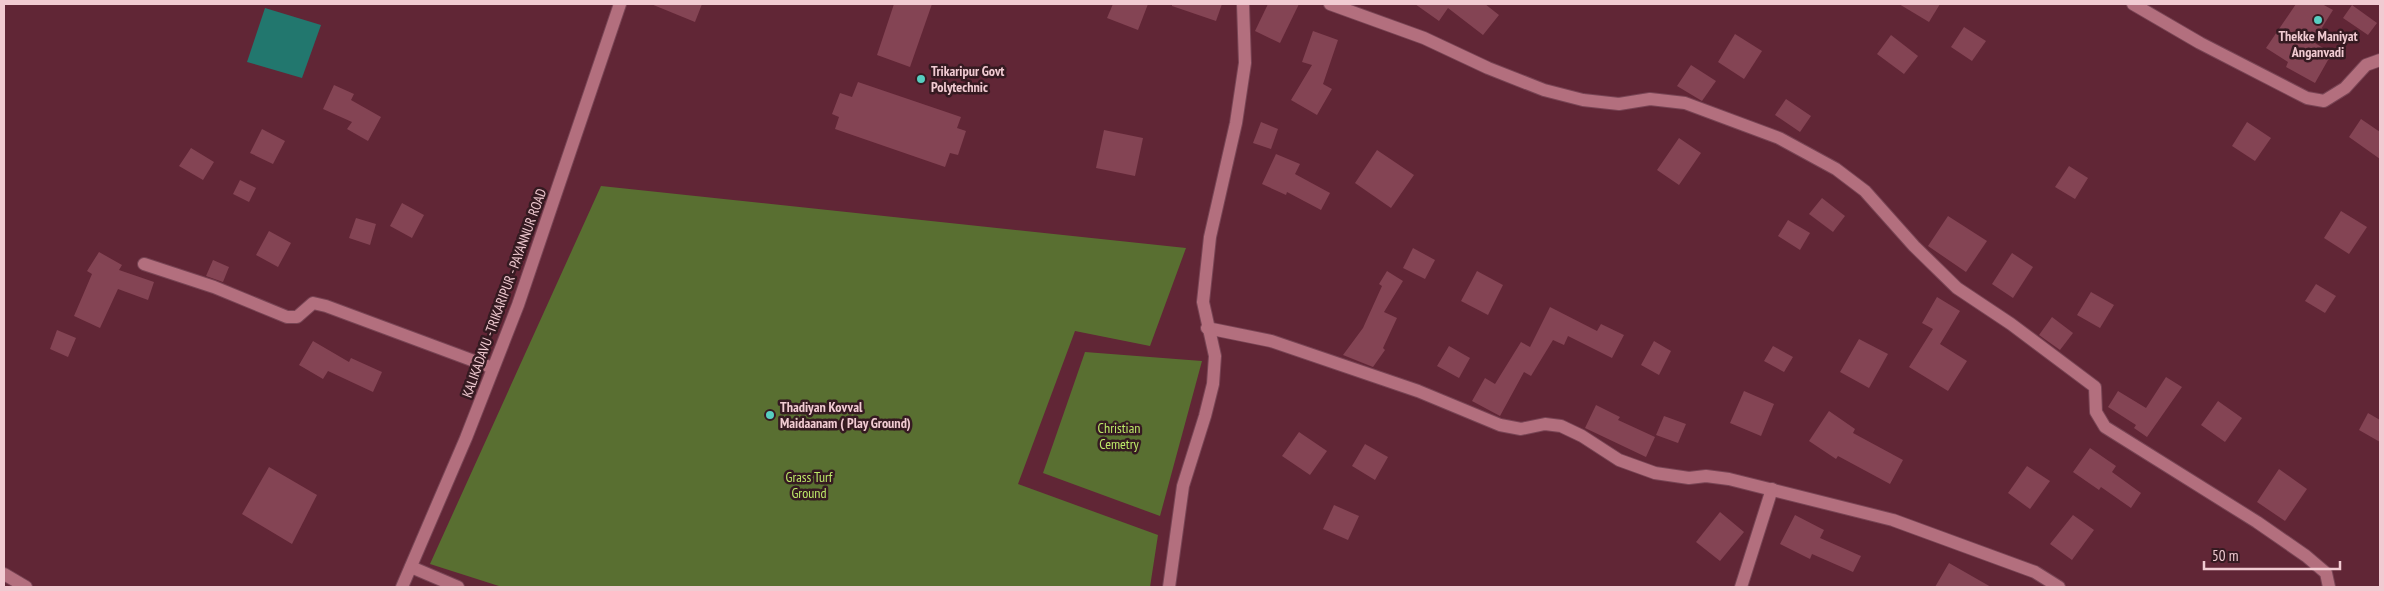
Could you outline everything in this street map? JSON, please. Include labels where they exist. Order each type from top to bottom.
[{"type":"street","name":"KALIKADAVU -TRIKARIPUR - PAYANNUR ROAD","points":[[402,587],[518,305],[620,4]]},
{"type":"street","points":[[1170,587],[1183,486],[1213,384],[1215,356],[1207,328],[1203,302],[1210,237],[1236,123],[1245,64],[1243,4]]},
{"type":"street","points":[[1330,4],[1424,38],[1488,68],[1544,90],[1583,100],[1619,104],[1650,98],[1685,103],[1779,138],[1836,169],[1865,191],[1914,246],[1957,288],[2027,336],[2095,387],[2096,412],[2105,427],[2257,522],[2306,556],[2326,573],[2329,587]]},
{"type":"street","points":[[2133,4],[2224,56],[2307,98],[2324,101],[2336,95],[2366,65],[2380,60]]},
{"type":"street","points":[[144,264],[214,287],[287,317],[297,318],[313,303],[326,306],[493,368]]},
{"type":"street","points":[[1207,328],[1271,341],[1418,391],[1500,424],[1521,430],[1545,424],[1561,426],[1582,436],[1619,460],[1655,473],[1689,478],[1706,476],[1729,479],[1884,517],[1925,530],[2035,572],[2060,587]]},
{"type":"street","points":[[1741,587],[1772,489]]},
{"type":"street","points":[[411,567],[458,587]]},
{"type":"street","points":[[4,574],[26,587]]},
{"type":"green space","name":"Thadiyan Kovval Maidaanam ( Play Ground)","points":[[601,186],[1186,248],[1150,346],[1075,331],[1018,484],[1158,535],[1150,587],[502,587],[430,564]]},
{"type":"green space","name":"Christian Cemetry","points":[[1085,352],[1202,361],[1160,516],[1043,473]]},
{"type":"water","points":[[265,8],[321,25],[302,78],[247,62]]},
{"type":"building","points":[[651,4],[702,4],[695,22]]},
{"type":"building","points":[[894,4],[932,4],[910,67],[877,55]]},
{"type":"building","points":[[1113,4],[1148,4],[1138,30],[1107,18]]},
{"type":"building","points":[[1172,4],[1222,4],[1216,21],[1172,6]]},
{"type":"building","points":[[1268,4],[1299,4],[1280,43],[1255,31]]},
{"type":"building","points":[[1415,4],[1485,4],[1499,15],[1483,35],[1448,8],[1439,21]]},
{"type":"building","points":[[1899,4],[1940,4],[1929,22]]},
{"type":"building","points":[[2296,4],[2322,4],[2333,10],[2313,42],[2332,53],[2315,83],[2286,67],[2288,62],[2266,48]]},
{"type":"building","points":[[2352,5],[2377,23],[2368,35],[2343,18]]},
{"type":"building","points":[[1964,27],[1986,41],[1972,61],[1951,47]]},
{"type":"building","points":[[1313,31],[1338,40],[1323,84],[1332,89],[1317,115],[1291,100],[1312,65],[1302,62]]},
{"type":"building","points":[[1735,34],[1762,51],[1744,79],[1718,62]]},
{"type":"building","points":[[1891,35],[1918,56],[1904,74],[1877,54]]},
{"type":"building","points":[[1691,65],[1716,81],[1702,101],[1677,86]]},
{"type":"building","points":[[858,82],[961,117],[957,128],[966,131],[958,155],[950,153],[945,167],[835,129],[839,117],[832,114],[840,93],[852,97]]},
{"type":"building","points":[[334,85],[354,94],[351,100],[381,117],[368,141],[347,129],[352,122],[323,109]]},
{"type":"building","points":[[1786,99],[1811,116],[1800,132],[1775,115]]},
{"type":"building","points":[[2361,119],[2380,132],[2380,159],[2349,137]]},
{"type":"building","points":[[1261,122],[1278,129],[1271,149],[1253,143]]},
{"type":"building","points":[[2247,122],[2271,138],[2255,161],[2232,146]]},
{"type":"building","points":[[262,129],[285,141],[273,164],[250,153]]},
{"type":"building","points":[[1104,130],[1143,138],[1135,176],[1096,168]]},
{"type":"building","points":[[1679,138],[1701,153],[1679,185],[1657,170]]},
{"type":"building","points":[[191,148],[214,162],[203,180],[179,166]]},
{"type":"building","points":[[1377,150],[1414,175],[1391,208],[1355,183]]},
{"type":"building","points":[[1276,154],[1300,164],[1295,174],[1330,193],[1321,210],[1287,192],[1286,195],[1262,184]]},
{"type":"building","points":[[2069,166],[2088,178],[2075,199],[2055,187]]},
{"type":"building","points":[[240,180],[256,188],[249,202],[233,194]]},
{"type":"building","points":[[1822,198],[1845,216],[1833,232],[1809,214]]},
{"type":"building","points":[[402,203],[424,215],[412,238],[390,226]]},
{"type":"building","points":[[2341,211],[2367,227],[2349,254],[2324,238]]},
{"type":"building","points":[[1948,216],[1987,241],[1966,272],[1928,246]]},
{"type":"building","points":[[356,218],[376,224],[370,245],[349,238]]},
{"type":"building","points":[[1788,220],[1810,233],[1800,250],[1778,236]]},
{"type":"building","points":[[269,231],[291,243],[278,267],[256,255]]},
{"type":"building","points":[[1413,248],[1435,260],[1425,279],[1403,268]]},
{"type":"building","points":[[99,252],[122,265],[119,270],[154,282],[148,300],[118,289],[100,328],[74,316],[92,274],[87,271]]},
{"type":"building","points":[[2012,253],[2033,267],[2013,298],[1992,284]]},
{"type":"building","points":[[213,260],[229,267],[223,282],[206,276]]},
{"type":"building","points":[[1387,271],[1403,281],[1384,312],[1397,318],[1383,348],[1385,350],[1373,367],[1343,355],[1363,328],[1382,286],[1379,284]]},
{"type":"building","points":[[1477,271],[1503,285],[1488,315],[1461,301]]},
{"type":"building","points":[[2316,284],[2336,296],[2325,313],[2305,301]]},
{"type":"building","points":[[2091,292],[2114,305],[2100,328],[2077,315]]},
{"type":"building","points":[[1937,297],[1960,311],[1940,344],[1967,361],[1948,391],[1909,367],[1933,329],[1922,323]]},
{"type":"building","points":[[1550,307],[1597,331],[1601,324],[1624,335],[1612,358],[1568,336],[1564,345],[1553,340],[1531,376],[1524,372],[1500,416],[1472,401],[1485,378],[1495,384],[1521,342],[1530,347]]},
{"type":"building","points":[[2052,317],[2073,333],[2060,350],[2039,335]]},
{"type":"building","points":[[57,330],[76,338],[68,357],[50,349]]},
{"type":"building","points":[[1859,339],[1888,354],[1869,388],[1840,372]]},
{"type":"building","points":[[313,341],[349,362],[351,358],[382,372],[373,392],[328,371],[323,379],[299,365]]},
{"type":"building","points":[[1654,341],[1671,351],[1659,375],[1641,365]]},
{"type":"building","points":[[1449,346],[1470,358],[1459,378],[1437,366]]},
{"type":"building","points":[[1773,346],[1793,357],[1784,372],[1764,361]]},
{"type":"building","points":[[2166,377],[2182,387],[2147,437],[2134,428],[2136,425],[2108,407],[2118,391],[2146,408]]},
{"type":"building","points":[[1744,391],[1774,404],[1761,436],[1730,423]]},
{"type":"building","points":[[2218,401],[2242,418],[2225,442],[2201,425]]},
{"type":"building","points":[[1596,405],[1620,417],[1618,420],[1655,437],[1646,457],[1585,428]]},
{"type":"building","points":[[1829,411],[1855,429],[1853,433],[1903,460],[1890,484],[1838,456],[1836,459],[1809,441]]},
{"type":"building","points":[[2368,413],[2380,420],[2380,442],[2359,430]]},
{"type":"building","points":[[1664,416],[1686,424],[1678,443],[1656,435]]},
{"type":"building","points":[[1299,432],[1327,451],[1310,475],[1282,456]]},
{"type":"building","points":[[1365,444],[1388,457],[1375,480],[1352,466]]},
{"type":"building","points":[[2090,448],[2116,466],[2112,472],[2141,493],[2131,508],[2101,487],[2099,490],[2073,472]]},
{"type":"building","points":[[2027,466],[2050,481],[2030,509],[2008,493]]},
{"type":"building","points":[[269,467],[317,495],[292,544],[242,514]]},
{"type":"building","points":[[2279,469],[2307,489],[2285,521],[2257,502]]},
{"type":"building","points":[[1334,505],[1359,516],[1348,540],[1323,529]]},
{"type":"building","points":[[1720,512],[1744,532],[1720,561],[1696,542]]},
{"type":"building","points":[[1795,515],[1824,530],[1820,538],[1861,556],[1853,572],[1812,554],[1810,559],[1780,544]]},
{"type":"building","points":[[2073,515],[2094,530],[2072,560],[2050,544]]},
{"type":"building","points":[[1949,563],[1991,587],[1935,587]]},
{"type":"place","name":"Thekke Maniyat Anganvadi","points":[[2318,20]]},
{"type":"place","name":"Trikaripur Govt Polytechnic","points":[[921,79]]},
{"type":"place","name":"Thadiyan Kovval Maidaanam ( Play Ground)","points":[[770,415]]},
{"type":"park label","name":"Grass Turf Ground","points":[[809,486]]}]
